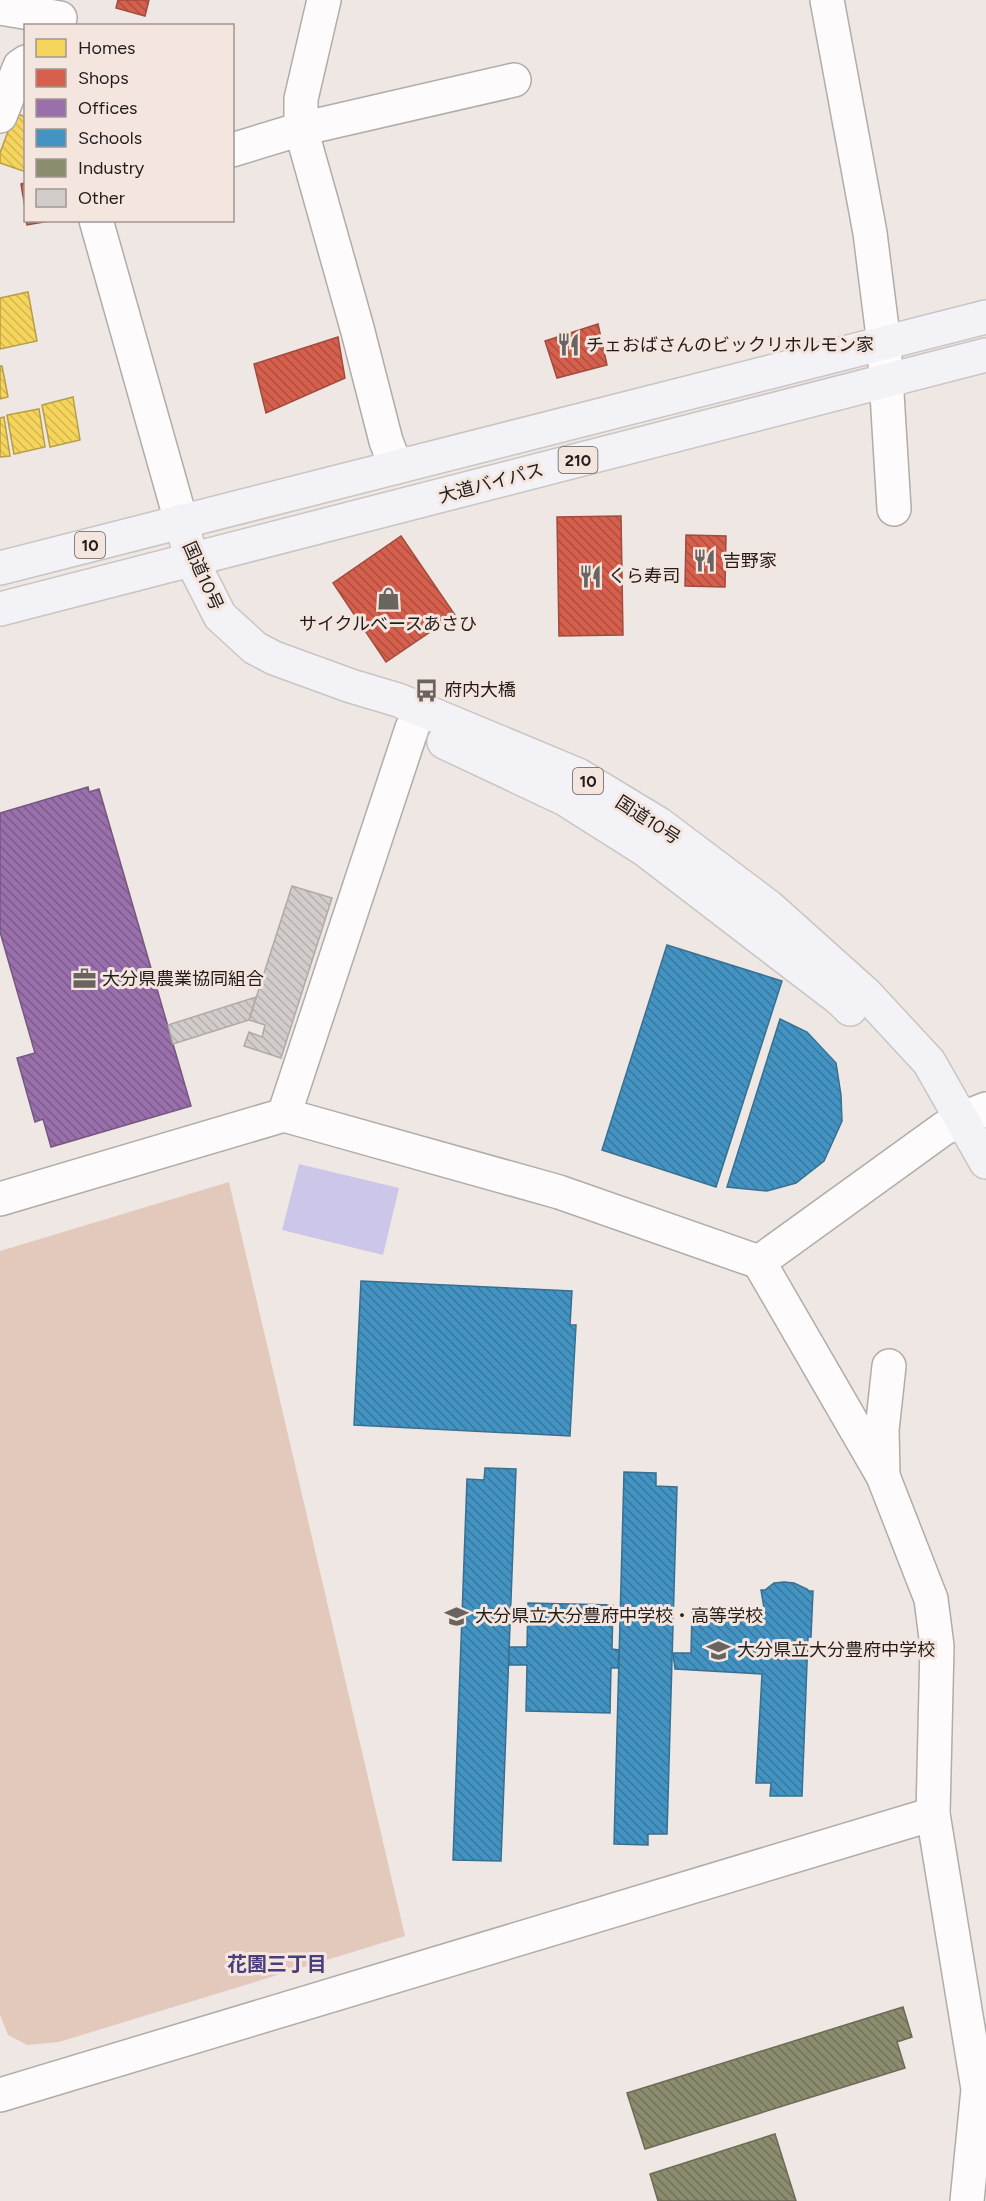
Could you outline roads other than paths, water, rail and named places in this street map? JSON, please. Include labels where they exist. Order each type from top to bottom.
[{"type":"highway","name":"大道バイパス","points":[[181,521],[986,317]]},
{"type":"highway","name":"大道バイパス","points":[[181,563],[986,355]]},
{"type":"highway","name":"国道10号","points":[[0,568],[181,521],[181,563],[205,632],[235,657],[274,677],[412,728],[565,799],[644,849],[841,1000],[912,1075],[974,1114]]},
{"type":"highway","name":"国道10号","points":[[0,609],[181,563]]},
{"type":"highway","name":"国道10号","points":[[181,563],[220,616],[255,648],[274,658],[351,686],[398,700],[578,775],[659,824],[769,907],[866,994],[974,1114],[986,1162]]},
{"type":"street","points":[[324,0],[301,99],[301,129],[386,441],[396,467]]},
{"type":"street","points":[[827,0],[870,233],[884,344],[894,509]]},
{"type":"street","points":[[0,8],[51,12]]},
{"type":"street","points":[[0,116],[20,66],[24,63]]},
{"type":"street","points":[[234,149],[301,129],[514,80]]},
{"type":"street","points":[[97,222],[181,521]]},
{"type":"street","points":[[284,1115],[412,728]]},
{"type":"street","points":[[759,1262],[943,1129],[974,1114]]},
{"type":"street","points":[[0,1200],[284,1115],[559,1192],[759,1262],[883,1476],[931,1599],[937,1646],[933,1814],[978,2089],[967,2201]]},
{"type":"street","points":[[883,1476],[882,1430],[889,1366]]},
{"type":"street","points":[[0,2095],[933,1814]]},
{"type":"place","name":"チェおばさんのビックリホルモン家","points":[[568,345]]},
{"type":"place","name":"吉野家","points":[[705,561]]},
{"type":"place","name":"くら寿司","points":[[590,576]]},
{"type":"place","name":"サイクルベースあさひ","points":[[388,598]]},
{"type":"place","name":"府内大橋","points":[[426,690]]},
{"type":"place","name":"大分県農業協同組合","points":[[84,979]]},
{"type":"place","name":"大分県立大分豊府中学校・高等学校","points":[[457,1616]]},
{"type":"place","name":"大分県立大分豊府中学校","points":[[719,1650]]},
{"type":"district","name":"花園三丁目","points":[[277,1964]]}]
